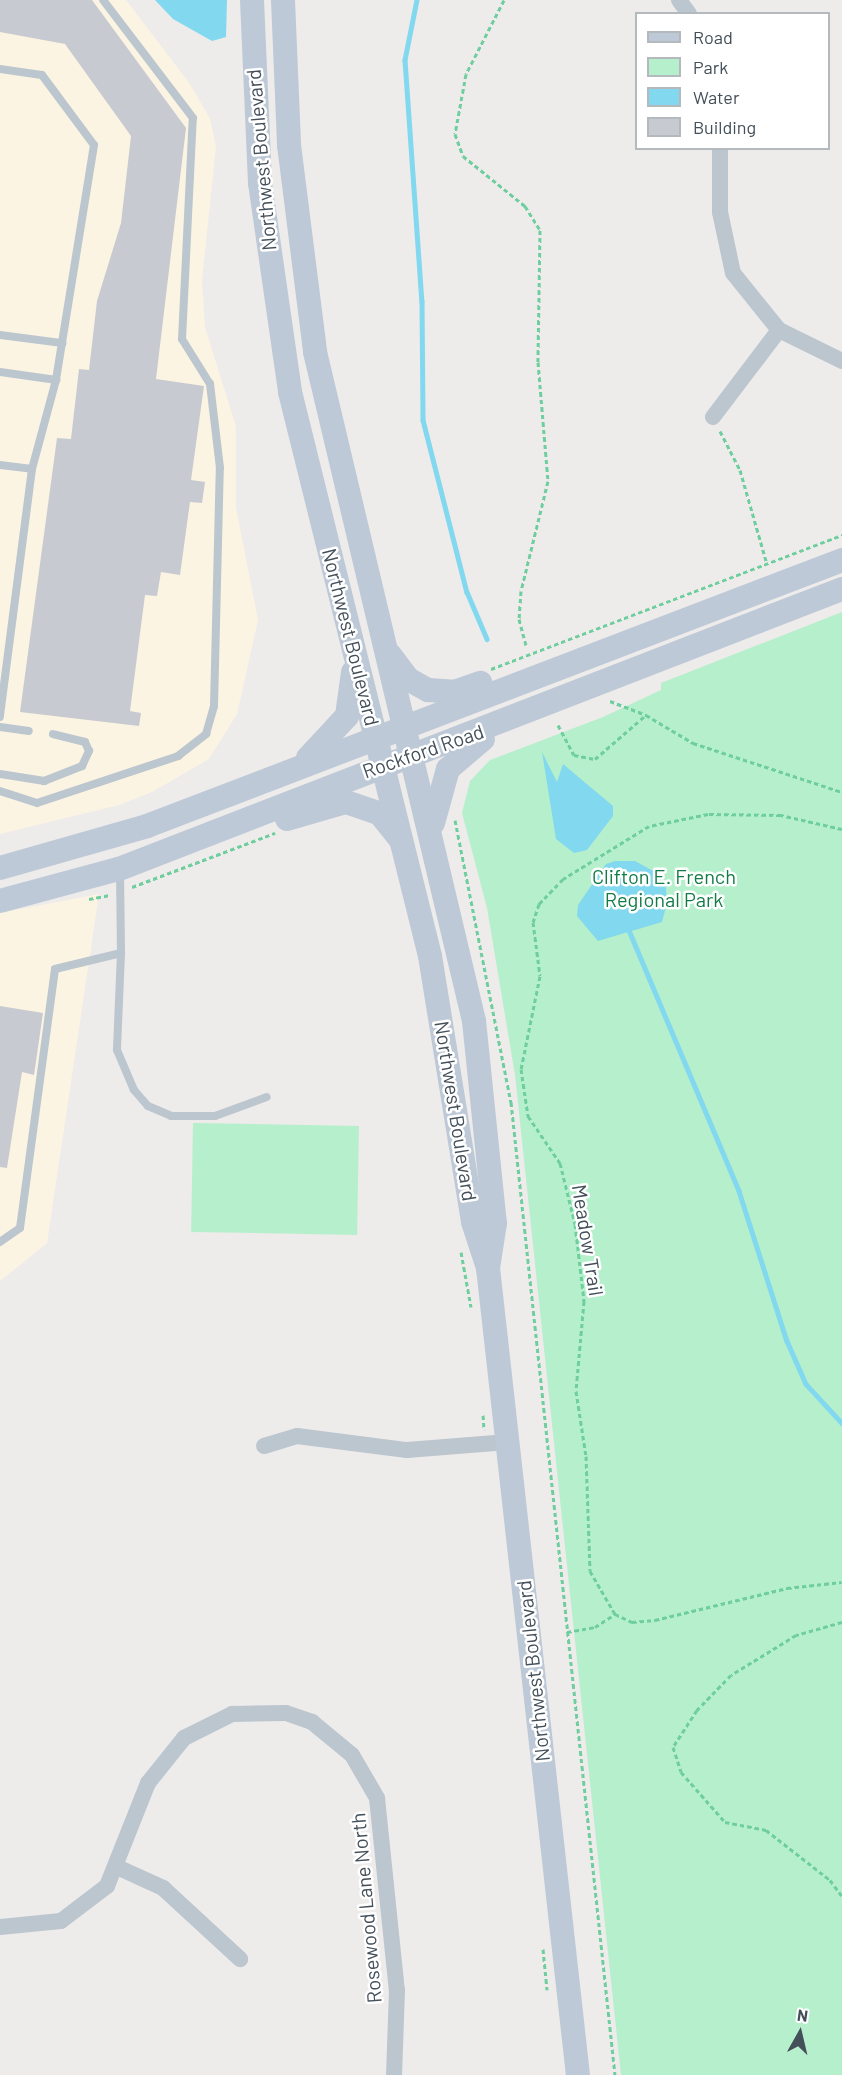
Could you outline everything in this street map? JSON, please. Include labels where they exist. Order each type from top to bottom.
[{"type":"main road","name":"Northwest Boulevard","points":[[252,0],[260,183],[278,322],[438,996],[477,1246],[488,1268]]},
{"type":"main road","name":"Northwest Boulevard","points":[[283,0],[289,145],[304,285],[329,422],[432,834],[478,1053],[495,1223],[488,1268],[578,2075]]},
{"type":"main road","name":"Rockford Road","points":[[0,868],[137,830],[842,560]]},
{"type":"main road","name":"Rockford Road","points":[[0,901],[119,869],[842,589]]},
{"type":"main road","points":[[282,774],[319,751],[347,716],[354,690],[353,645]]},
{"type":"main road","points":[[385,648],[408,679],[438,692],[541,661],[565,666]]},
{"type":"main road","points":[[432,834],[436,797],[448,769],[502,722]]},
{"type":"main road","points":[[204,836],[229,839],[346,802],[380,814],[403,846]]},
{"type":"street","points":[[720,150],[720,212],[733,273],[779,330],[842,361]]},
{"type":"street","points":[[713,417],[779,330]]},
{"type":"street","points":[[264,1446],[297,1436],[407,1450],[508,1442]]},
{"type":"street","name":"Rosewood Lane North","points":[[0,1927],[61,1921],[107,1886],[117,1867],[148,1783],[184,1738],[232,1714],[260,1711],[286,1713],[334,1735],[366,1772],[382,1825],[397,1990],[394,2075]]},
{"type":"street","points":[[117,1867],[163,1888],[240,1959]]},
{"type":"lane","points":[[0,791],[38,803],[178,756],[206,734],[214,706],[220,468],[210,384],[182,339],[193,118],[103,0]]},
{"type":"lane","points":[[0,70],[42,75],[94,145],[56,380],[32,469],[2,687],[0,717]]},
{"type":"lane","points":[[0,335],[62,343]]},
{"type":"lane","points":[[0,372],[56,380]]},
{"type":"lane","points":[[0,465],[32,469]]},
{"type":"lane","points":[[0,727],[29,731]]},
{"type":"lane","points":[[0,774],[44,781],[72,774],[87,760],[85,742],[53,734]]},
{"type":"lane","points":[[119,869],[121,954],[117,1050],[134,1090],[148,1106],[171,1116],[215,1116],[267,1097]]},
{"type":"lane","points":[[0,1242],[20,1228],[55,969],[121,954]]},
{"type":"path","points":[[504,0],[466,74],[455,134],[463,156],[525,206],[540,230],[538,362],[548,481],[521,591],[519,619],[526,645]]},
{"type":"path","points":[[713,417],[740,470],[767,564]]},
{"type":"path","points":[[485,671],[842,535]]},
{"type":"path","points":[[608,700],[646,715],[693,743],[842,792]]},
{"type":"path","points":[[558,725],[574,755],[595,759],[646,715]]},
{"type":"path","points":[[453,812],[511,1102],[615,2075]]},
{"type":"path","name":"Meadow Trail","points":[[615,1614],[590,1571],[586,1456],[576,1390],[584,1301],[575,1224],[560,1163],[528,1116],[521,1069],[540,976],[533,922],[539,904],[563,879],[649,826],[729,814],[781,815],[842,830]]},
{"type":"path","points":[[567,1632],[595,1627],[615,1614],[632,1622],[655,1620],[787,1588],[842,1582]]},
{"type":"path","points":[[842,1622],[796,1635],[750,1660],[697,1710],[673,1747],[681,1772],[724,1822],[766,1830],[830,1880],[842,1896]]},
{"type":"shaded area","points":[[0,0],[126,0],[190,84],[210,119],[216,146],[202,280],[205,327],[236,427],[236,508],[258,620],[237,714],[209,759],[152,792],[119,805],[0,834]]},
{"type":"shaded area","points":[[99,894],[47,1243],[0,1281],[0,913]]},
{"type":"green space","name":"Clifton E. French Regional Park","points":[[842,612],[842,2075],[621,2075],[515,1075],[487,908],[462,813],[470,781],[490,760],[603,717],[661,690],[661,683]]},
{"type":"green space","points":[[193,1123],[359,1126],[357,1235],[191,1232]]},
{"type":"water","points":[[155,0],[227,0],[226,37],[212,41],[173,19]]},
{"type":"water","points":[[542,752],[557,782],[563,764],[613,806],[613,816],[587,850],[574,853],[556,839]]},
{"type":"water","points":[[615,861],[635,861],[657,873],[666,888],[667,903],[662,922],[598,941],[577,916],[578,905],[606,864]]},
{"type":"building","points":[[0,0],[92,0],[186,128],[156,379],[204,386],[191,480],[205,482],[202,503],[190,502],[180,575],[161,572],[157,596],[145,595],[130,711],[141,713],[139,726],[20,712],[57,438],[71,439],[79,369],[89,370],[97,301],[121,223],[131,136],[65,44],[0,32]]},
{"type":"building","points":[[0,1006],[43,1013],[34,1075],[22,1072],[7,1168],[0,1167]]},
{"type":"waterway","points":[[417,0],[405,60],[422,301],[423,420],[467,592],[487,639]]},
{"type":"waterway","points":[[628,928],[739,1191],[787,1341],[806,1384],[842,1423]]}]
